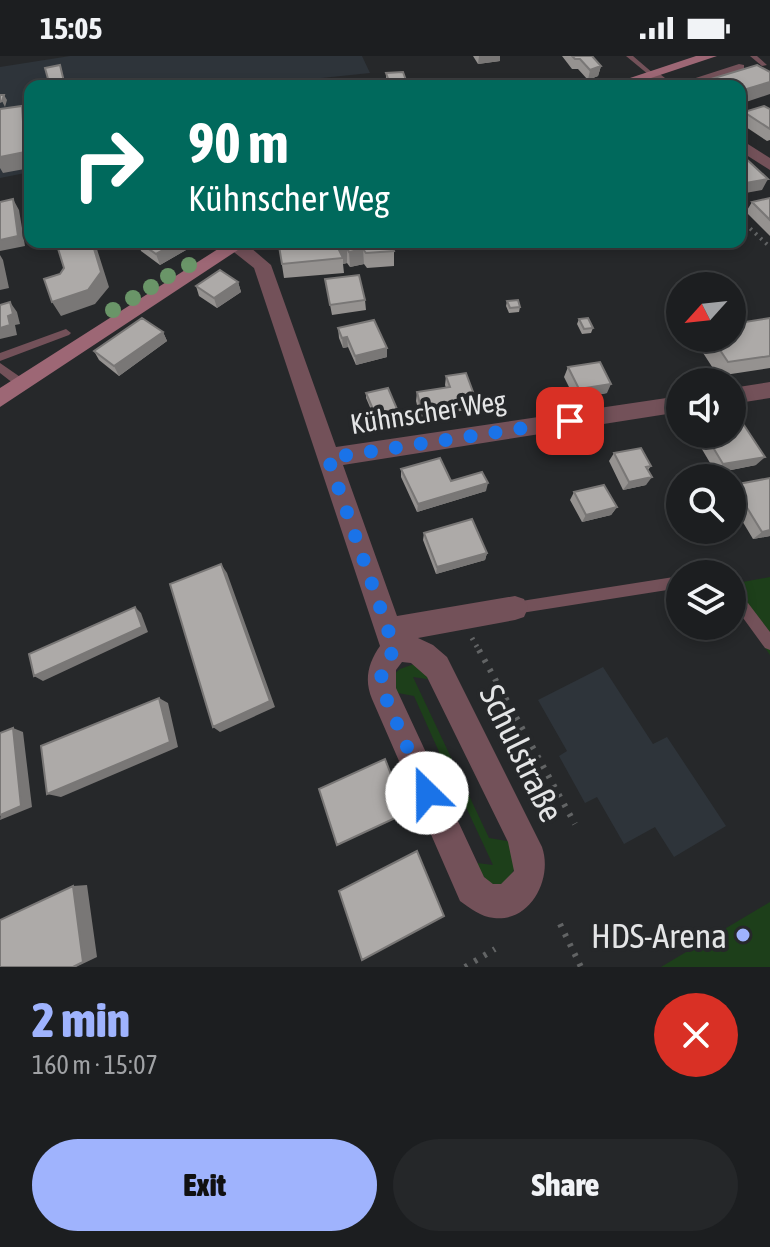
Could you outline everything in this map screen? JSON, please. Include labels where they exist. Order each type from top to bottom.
[{"type":"main road","points":[[632,80],[710,56]]},
{"type":"main road","points":[[0,399],[233,248]]},
{"type":"street","points":[[700,80],[739,68]]},
{"type":"street","points":[[651,74],[660,80]]},
{"type":"street","points":[[746,148],[770,165]]},
{"type":"street","points":[[243,248],[262,265],[391,640],[515,608]]},
{"type":"street","points":[[746,394],[770,390]]},
{"type":"street","name":"Kühnscher Weg","points":[[328,458],[666,406]]},
{"type":"street","name":"Schulstraße","points":[[391,640],[424,654],[437,667],[521,834],[529,855],[530,873],[519,892],[505,901],[489,901],[472,889],[425,789],[382,689],[380,672],[391,640]]},
{"type":"lane","points":[[629,56],[651,74]]},
{"type":"lane","points":[[753,56],[766,67]]},
{"type":"lane","points":[[0,357],[66,333]]},
{"type":"lane","points":[[0,367],[22,384]]},
{"type":"lane","points":[[515,608],[666,584]]},
{"type":"lane","points":[[746,611],[770,643]]},
{"type":"path","points":[[746,225],[770,247]]},
{"type":"path","points":[[472,637],[575,824]]},
{"type":"path","points":[[560,924],[581,967]]},
{"type":"path","points":[[465,967],[495,949]]},
{"type":"shaded area","points":[[70,56],[362,56],[370,73],[303,80],[24,80],[24,173],[0,178],[0,67]]},
{"type":"shaded area","points":[[603,667],[653,744],[667,737],[726,826],[674,857],[655,827],[624,844],[597,797],[585,803],[559,756],[567,751],[538,700]]},
{"type":"green space","points":[[770,577],[770,655],[746,620],[746,581]]},
{"type":"green space","points":[[414,664],[434,680],[413,677],[489,838],[513,842],[515,865],[502,884],[487,884],[469,862],[493,865],[452,777],[428,772],[418,751],[440,754],[414,696],[393,692],[392,676]]},
{"type":"green space","name":"HDS-Arena","points":[[770,902],[770,967],[661,967]]},
{"type":"building","points":[[572,56],[592,56],[601,66],[590,70],[580,59]]},
{"type":"building","points":[[60,65],[64,80],[48,80],[45,68]]},
{"type":"building","points":[[757,65],[770,72],[770,82],[746,89],[746,80],[708,80]]},
{"type":"building","points":[[403,72],[406,80],[389,80],[386,73]]},
{"type":"building","points":[[22,106],[24,152],[0,157],[0,109]]},
{"type":"building","points":[[764,106],[770,109],[770,129],[746,113]]},
{"type":"building","points":[[746,159],[768,179],[746,183]]},
{"type":"building","points":[[770,198],[770,220],[752,202]]},
{"type":"building","points":[[13,199],[18,236],[0,240],[0,202]]},
{"type":"building","points":[[58,248],[94,248],[101,272],[88,290],[52,302],[44,279],[60,274],[64,268]]},
{"type":"building","points":[[148,248],[167,248],[156,254]]},
{"type":"building","points":[[279,248],[347,248],[339,250],[343,258],[282,264]]},
{"type":"building","points":[[347,248],[393,248],[394,251],[366,253],[363,249],[349,252]]},
{"type":"building","points":[[220,270],[238,282],[214,298],[196,286]]},
{"type":"building","points":[[359,275],[365,300],[330,305],[325,279]]},
{"type":"building","points":[[518,300],[520,307],[510,308],[507,301]]},
{"type":"building","points":[[10,302],[13,314],[8,316],[10,325],[0,328],[0,305]]},
{"type":"building","points":[[142,318],[163,332],[114,366],[94,351]]},
{"type":"building","points":[[588,318],[593,328],[584,329],[579,319]]},
{"type":"building","points":[[770,318],[770,356],[728,362],[721,352],[746,352],[746,322]]},
{"type":"building","points":[[374,320],[387,348],[355,356],[347,337],[342,338],[338,328]]},
{"type":"building","points":[[600,362],[611,384],[579,389],[568,367]]},
{"type":"building","points":[[466,373],[476,400],[421,408],[417,392],[450,387],[446,376]]},
{"type":"building","points":[[388,388],[397,409],[375,414],[366,393]]},
{"type":"building","points":[[746,428],[765,457],[723,464],[713,448],[746,448]]},
{"type":"building","points":[[641,448],[651,466],[646,467],[652,477],[629,482],[614,453]]},
{"type":"building","points":[[440,458],[451,481],[482,472],[488,483],[418,504],[401,469]]},
{"type":"building","points":[[770,478],[770,530],[762,532],[746,506],[746,483]]},
{"type":"building","points":[[604,485],[617,507],[586,515],[574,492]]},
{"type":"building","points":[[472,519],[487,553],[437,567],[424,533]]},
{"type":"building","points":[[221,564],[270,701],[213,727],[170,584]]},
{"type":"building","points":[[135,607],[142,627],[34,676],[29,654]]},
{"type":"building","points":[[159,698],[170,742],[47,794],[41,746]]},
{"type":"building","points":[[13,728],[21,806],[0,815],[0,733]]},
{"type":"building","points":[[385,759],[406,813],[337,845],[319,789]]},
{"type":"building","points":[[417,851],[444,916],[362,960],[339,891]]},
{"type":"building","points":[[73,886],[83,962],[73,967],[0,967],[0,920]]},
{"type":"place","name":"HDS-Arena","points":[[743,935]]},
{"type":"route","points":[[427,793],[382,689],[380,672],[385,659],[395,650],[328,458],[570,421]]}]
